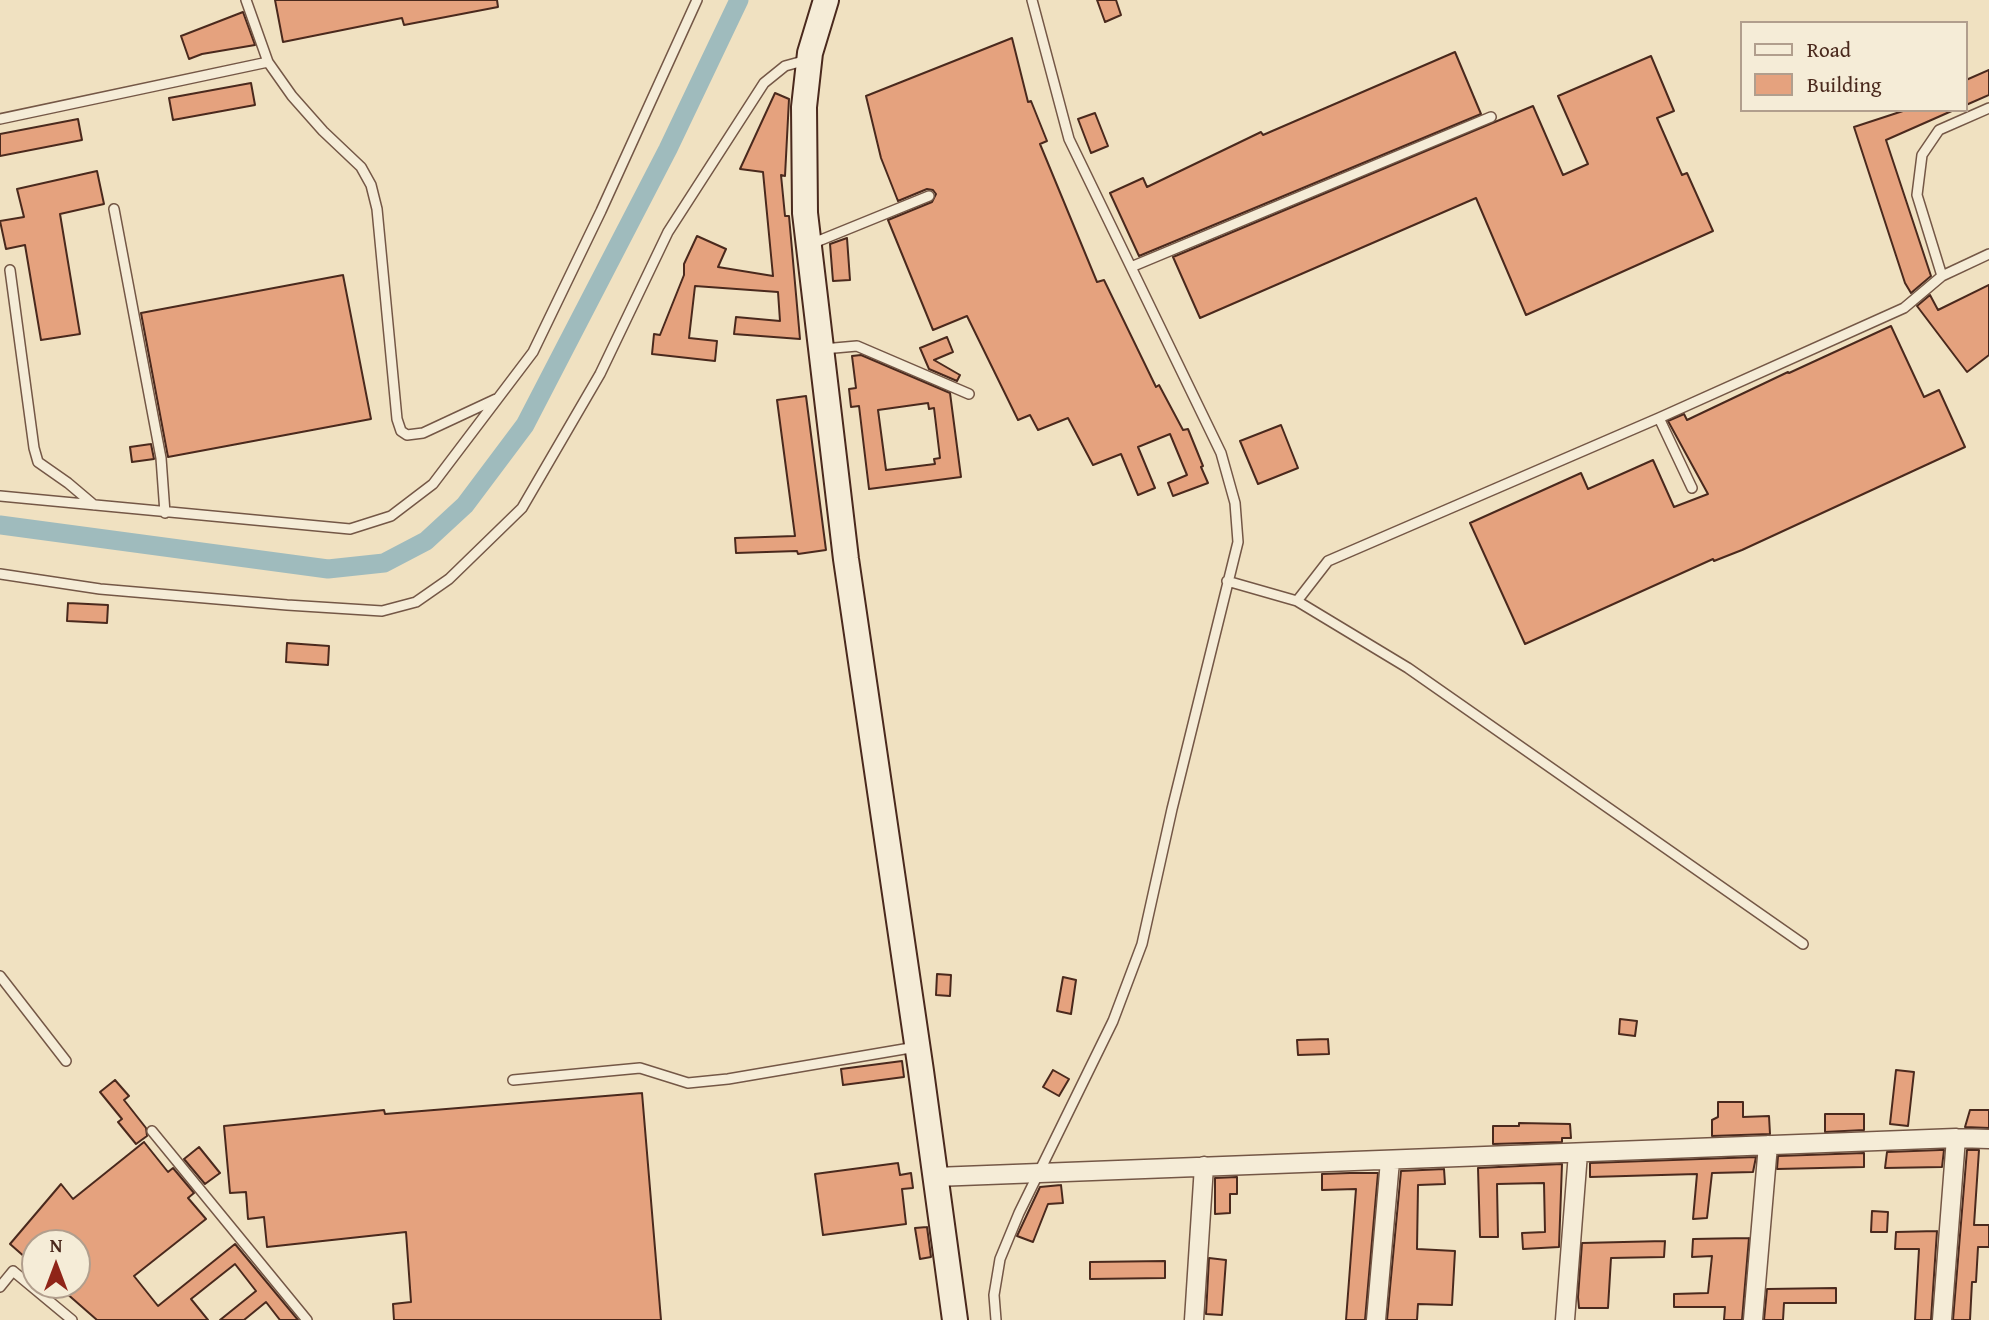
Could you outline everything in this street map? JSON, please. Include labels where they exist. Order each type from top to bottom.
[{"type":"main road","points":[[827,0],[810,59],[804,107],[809,244],[846,559],[955,1320]]},
{"type":"street","points":[[935,1177],[1956,1138],[1989,1139]]},
{"type":"street","points":[[1942,1320],[1956,1138]]},
{"type":"street","points":[[1753,1320],[1768,1145]]},
{"type":"street","points":[[1565,1320],[1577,1153]]},
{"type":"street","points":[[1376,1320],[1390,1161]]},
{"type":"street","points":[[1194,1320],[1204,1166]]},
{"type":"lane","points":[[246,0],[268,62],[299,105],[361,167],[371,185],[377,209],[397,419],[401,430],[407,435],[423,433],[498,398]]},
{"type":"lane","points":[[0,496],[350,530],[391,516],[433,484],[533,352],[697,0]]},
{"type":"lane","points":[[996,1320],[994,1295],[1000,1259],[1019,1213],[1041,1173],[1113,1021],[1142,944],[1172,808],[1238,542],[1235,503],[1221,453],[1069,139],[1032,0]]},
{"type":"lane","points":[[0,573],[100,589],[288,605],[382,611],[416,602],[449,579],[522,508],[600,374],[676,220],[764,83],[785,66],[810,59]]},
{"type":"lane","points":[[0,119],[268,62]]},
{"type":"lane","points":[[1942,276],[1917,195],[1922,155],[1939,130],[1989,108]]},
{"type":"lane","points":[[1131,267],[1491,117]]},
{"type":"lane","points":[[809,244],[929,196]]},
{"type":"lane","points":[[114,209],[160,458],[165,513]]},
{"type":"lane","points":[[1297,600],[1328,561],[1659,418],[1904,307],[1942,276],[1989,254]]},
{"type":"lane","points":[[10,270],[38,462],[68,482],[96,507]]},
{"type":"lane","points":[[821,349],[857,346],[969,394]]},
{"type":"lane","points":[[1659,418],[1692,488]]},
{"type":"lane","points":[[1227,581],[1297,600],[1408,668],[1802,944]]},
{"type":"lane","points":[[0,976],[66,1060]]},
{"type":"lane","points":[[513,1080],[640,1068],[688,1083],[728,1079],[917,1047]]},
{"type":"lane","points":[[152,1131],[307,1320]]},
{"type":"lane","points":[[0,1287],[13,1271],[72,1320]]},
{"type":"building","points":[[275,0],[497,0],[498,7],[404,25],[402,18],[283,42]]},
{"type":"building","points":[[1097,0],[1116,0],[1121,15],[1105,22]]},
{"type":"building","points":[[243,12],[255,45],[202,54],[189,59],[181,36]]},
{"type":"building","points":[[1012,38],[1028,102],[1031,101],[1047,141],[1040,144],[1097,282],[1104,280],[1156,387],[1159,385],[1183,430],[1188,429],[1208,483],[1173,496],[1168,483],[1187,475],[1170,434],[1138,447],[1155,488],[1138,495],[1121,454],[1093,465],[1068,418],[1038,430],[1030,415],[1018,420],[967,316],[933,330],[888,220],[932,202],[936,194],[927,189],[898,201],[881,158],[866,96]]},
{"type":"building","points":[[1455,52],[1481,114],[1139,256],[1110,193],[1143,178],[1147,187],[1261,132],[1263,135]]},
{"type":"building","points":[[1651,56],[1674,111],[1657,118],[1682,175],[1687,173],[1713,231],[1526,315],[1476,198],[1200,318],[1173,257],[1533,106],[1563,175],[1588,164],[1558,96]]},
{"type":"building","points":[[1989,70],[1989,95],[1968,104],[1968,79]]},
{"type":"building","points":[[251,83],[255,105],[173,120],[169,98]]},
{"type":"building","points":[[775,93],[789,99],[785,176],[781,175],[785,216],[789,216],[800,339],[734,334],[736,317],[780,321],[778,292],[695,286],[689,338],[717,341],[715,361],[652,354],[654,334],[660,335],[684,275],[684,264],[697,236],[726,249],[718,267],[773,276],[763,172],[740,169]]},
{"type":"building","points":[[1900,112],[1949,112],[1886,140],[1931,276],[1911,293],[1905,283],[1854,127]]},
{"type":"building","points":[[1095,113],[1108,146],[1091,153],[1078,119]]},
{"type":"building","points":[[78,119],[82,140],[0,156],[0,134]]},
{"type":"building","points":[[97,171],[104,204],[60,214],[80,334],[41,340],[25,245],[6,249],[0,221],[24,217],[17,189]]},
{"type":"building","points":[[847,238],[850,280],[833,281],[830,244]]},
{"type":"building","points":[[343,275],[371,419],[168,457],[141,313]]},
{"type":"building","points":[[1989,285],[1989,355],[1967,372],[1917,306],[1930,295],[1938,310]]},
{"type":"building","points":[[1891,326],[1924,397],[1939,390],[1965,447],[1742,550],[1714,561],[1713,559],[1525,644],[1470,523],[1581,473],[1588,489],[1653,460],[1674,507],[1708,494],[1668,421],[1684,414],[1687,420]]},
{"type":"building","points":[[947,337],[953,352],[934,360],[960,375],[957,381],[929,369],[920,348]]},
{"type":"building","points":[[861,355],[950,393],[961,477],[869,489],[859,406],[851,407],[849,389],[856,388],[852,356]],"holes":[[[928,403],[929,409],[934,408],[940,458],[934,459],[935,464],[886,470],[878,410]]]},
{"type":"building","points":[[806,396],[826,550],[798,554],[797,551],[736,553],[735,538],[795,536],[777,400]]},
{"type":"building","points":[[1281,425],[1298,468],[1258,484],[1240,441]]},
{"type":"building","points":[[151,444],[154,459],[132,462],[130,447]]},
{"type":"building","points":[[68,603],[108,605],[107,623],[67,621]]},
{"type":"building","points":[[287,643],[329,646],[328,665],[286,662]]},
{"type":"building","points":[[937,974],[951,975],[950,996],[936,995]]},
{"type":"building","points":[[1063,977],[1076,980],[1071,1014],[1057,1011]]},
{"type":"building","points":[[1620,1019],[1637,1021],[1635,1036],[1619,1034]]},
{"type":"building","points":[[1328,1039],[1329,1054],[1298,1055],[1297,1040]]},
{"type":"building","points":[[902,1061],[904,1077],[843,1085],[841,1069]]},
{"type":"building","points":[[1053,1070],[1069,1079],[1059,1096],[1043,1087]]},
{"type":"building","points":[[1896,1070],[1914,1072],[1908,1126],[1890,1124]]},
{"type":"building","points":[[115,1080],[129,1096],[124,1100],[146,1128],[147,1136],[136,1144],[118,1122],[122,1119],[100,1092]]},
{"type":"building","points":[[642,1093],[661,1320],[394,1320],[393,1304],[411,1302],[406,1232],[267,1247],[264,1217],[248,1219],[246,1192],[230,1193],[224,1126],[384,1110],[385,1114]]},
{"type":"building","points":[[1718,1102],[1743,1102],[1743,1117],[1769,1116],[1770,1134],[1712,1136],[1712,1120],[1718,1117]]},
{"type":"building","points":[[1970,1110],[1989,1110],[1989,1128],[1965,1127]]},
{"type":"building","points":[[1825,1114],[1864,1114],[1864,1130],[1825,1132]]},
{"type":"building","points":[[1519,1123],[1570,1124],[1571,1138],[1562,1138],[1562,1142],[1493,1144],[1493,1126],[1519,1126]]},
{"type":"building","points":[[144,1142],[168,1172],[173,1168],[194,1193],[188,1198],[206,1219],[134,1276],[158,1306],[235,1244],[298,1320],[280,1320],[266,1302],[244,1320],[220,1320],[256,1291],[235,1264],[191,1299],[208,1320],[97,1320],[73,1299],[91,1299],[91,1229],[23,1229],[61,1184],[73,1199]]},
{"type":"building","points":[[199,1147],[220,1173],[205,1184],[184,1159]]},
{"type":"building","points":[[1944,1150],[1942,1167],[1885,1168],[1887,1152]]},
{"type":"building","points":[[1967,1150],[1979,1150],[1974,1225],[1989,1225],[1989,1247],[1978,1247],[1976,1282],[1972,1282],[1970,1320],[1953,1320]]},
{"type":"building","points":[[1864,1153],[1864,1167],[1777,1169],[1778,1156]]},
{"type":"building","points":[[1756,1157],[1753,1172],[1712,1173],[1707,1218],[1693,1219],[1697,1174],[1590,1177],[1590,1163]]},
{"type":"building","points":[[898,1163],[900,1175],[911,1173],[913,1188],[902,1189],[906,1224],[823,1235],[815,1174]]},
{"type":"building","points":[[1562,1164],[1559,1247],[1523,1249],[1522,1233],[1545,1232],[1544,1183],[1497,1184],[1498,1237],[1480,1237],[1478,1168]]},
{"type":"building","points":[[1444,1169],[1445,1184],[1418,1185],[1417,1249],[1455,1251],[1452,1305],[1418,1304],[1417,1320],[1387,1320],[1401,1171]]},
{"type":"building","points":[[1378,1173],[1365,1320],[1346,1320],[1356,1189],[1322,1190],[1322,1174]]},
{"type":"building","points":[[1237,1177],[1237,1194],[1230,1194],[1230,1213],[1215,1214],[1215,1178]]},
{"type":"building","points":[[1061,1185],[1063,1203],[1048,1204],[1033,1242],[1017,1236],[1040,1187]]},
{"type":"building","points":[[1872,1211],[1888,1212],[1887,1232],[1871,1232]]},
{"type":"building","points":[[927,1227],[931,1257],[920,1259],[915,1228]]},
{"type":"building","points":[[21,1231],[21,1254],[10,1244]]},
{"type":"building","points":[[1937,1231],[1931,1320],[1915,1320],[1919,1249],[1895,1249],[1896,1232]]},
{"type":"building","points":[[1749,1238],[1742,1320],[1724,1320],[1725,1307],[1674,1307],[1674,1294],[1708,1293],[1712,1256],[1692,1257],[1693,1239]]},
{"type":"building","points":[[1665,1241],[1664,1257],[1611,1258],[1608,1308],[1579,1308],[1582,1243]]},
{"type":"building","points":[[1209,1258],[1226,1260],[1222,1315],[1206,1314]]},
{"type":"building","points":[[1165,1261],[1165,1278],[1090,1279],[1090,1262]]},
{"type":"building","points":[[1836,1288],[1836,1303],[1784,1303],[1783,1320],[1764,1320],[1767,1289]]},
{"type":"waterway","points":[[0,525],[328,569],[384,563],[426,541],[465,505],[525,425],[668,149],[739,0]]}]
